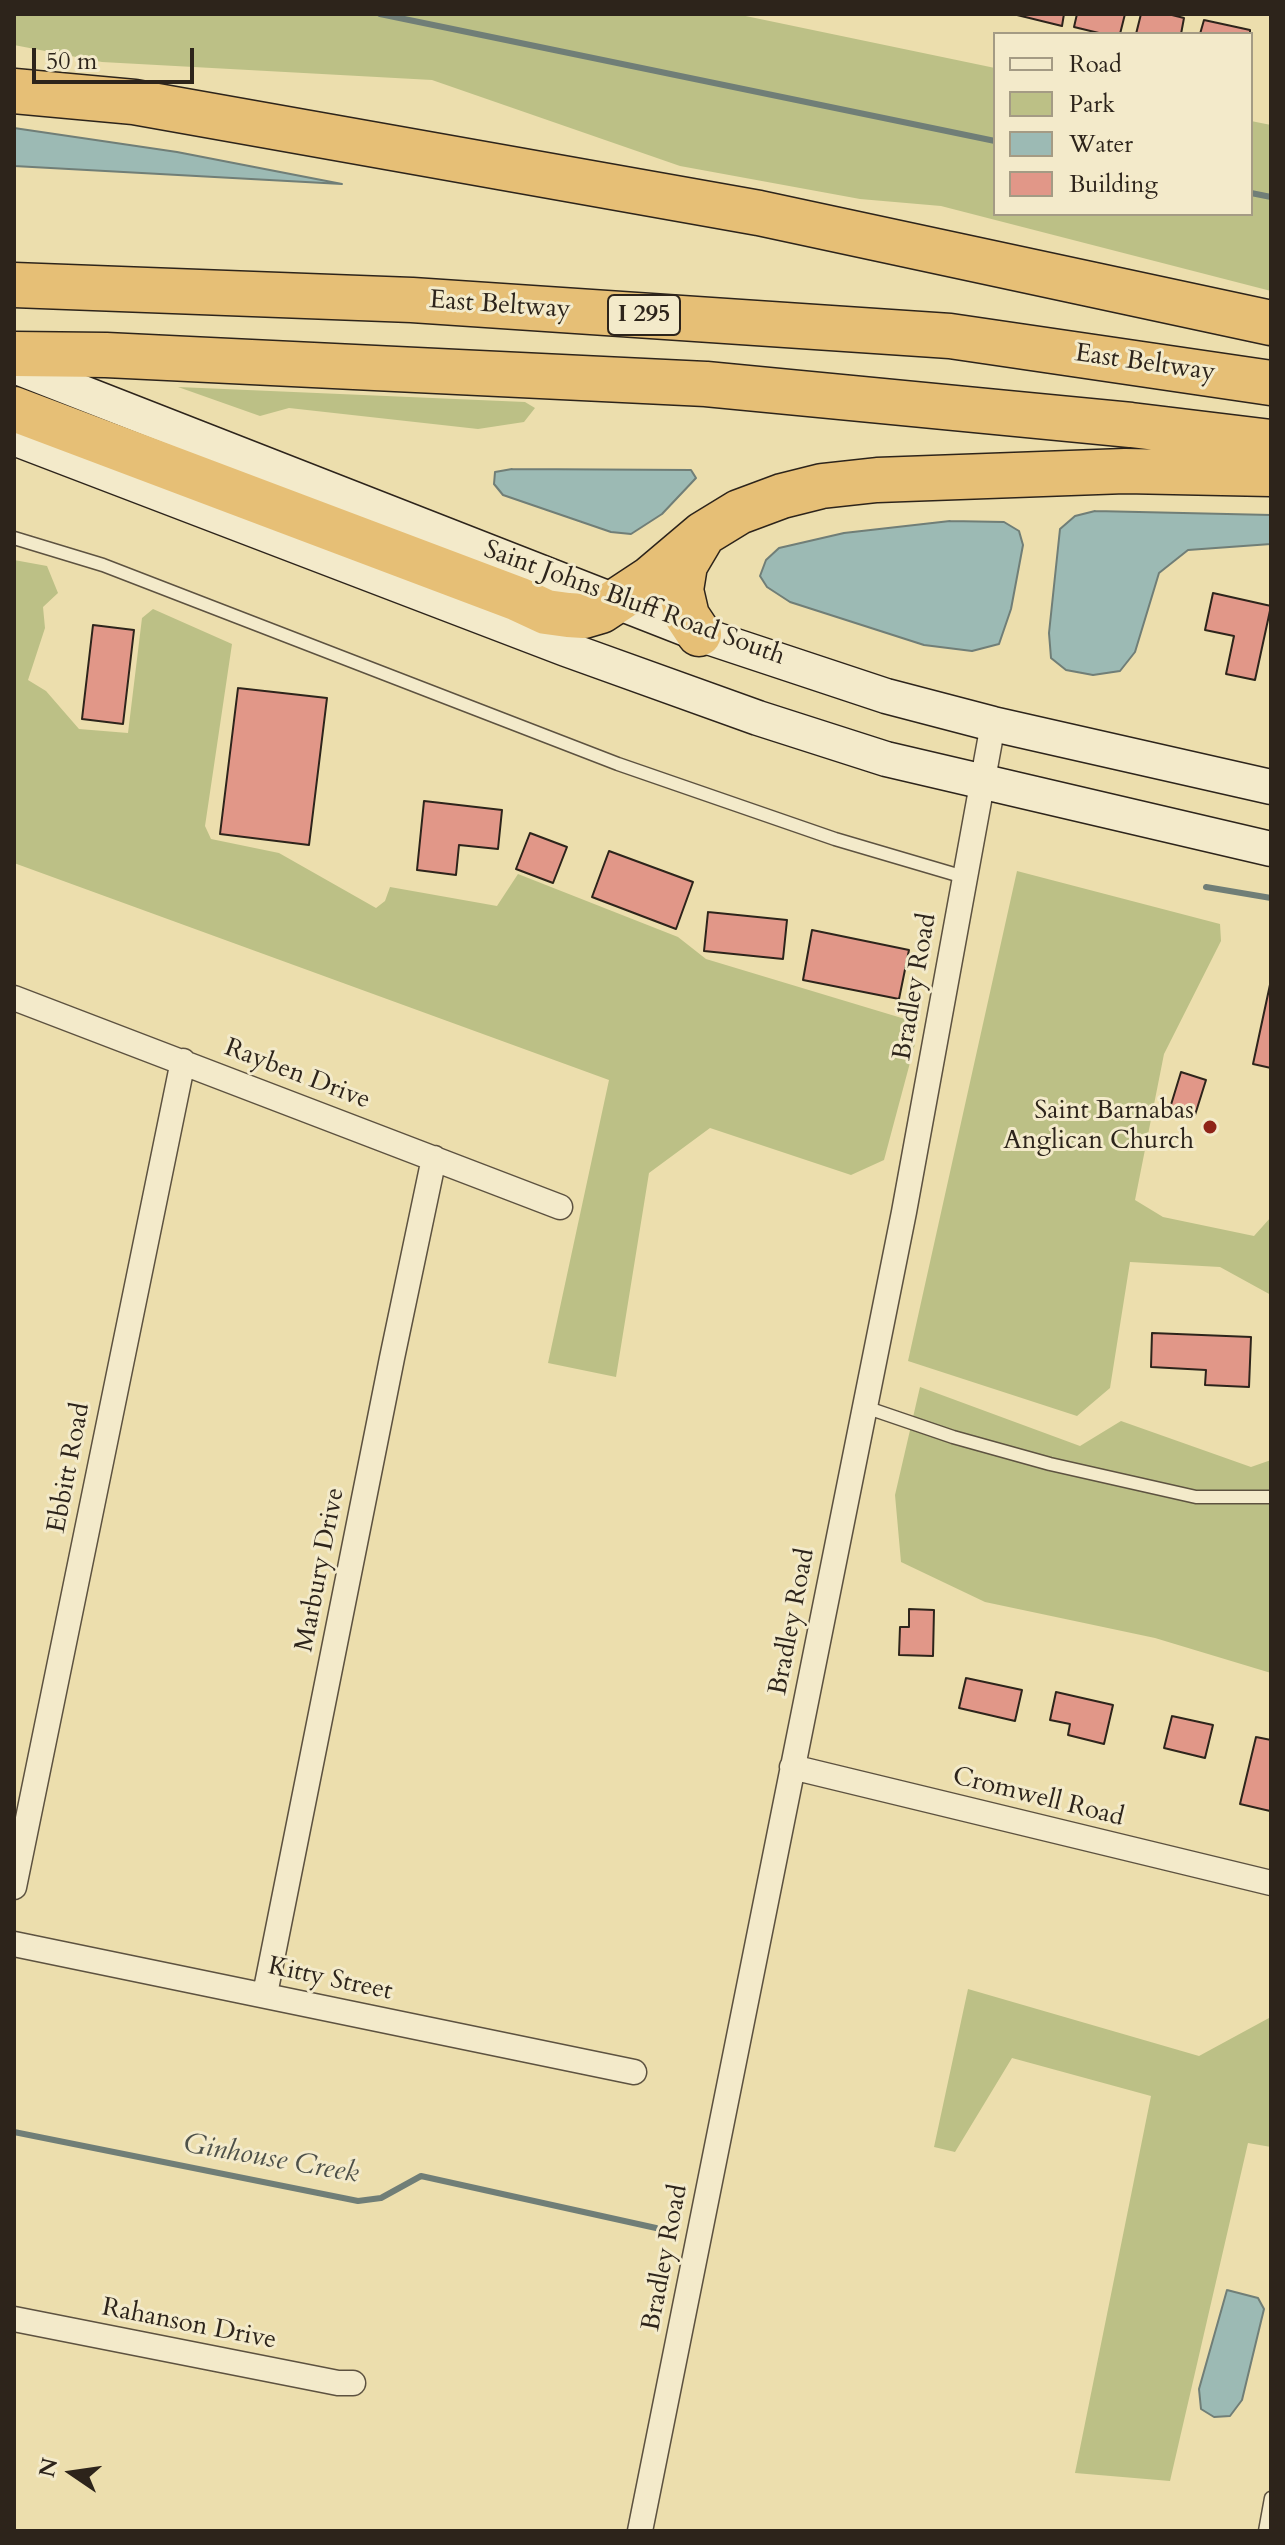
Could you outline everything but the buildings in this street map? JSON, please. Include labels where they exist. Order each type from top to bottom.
[{"type":"highway","points":[[14,91],[134,102],[759,213],[1271,323]]},
{"type":"highway","name":"East Beltway","points":[[14,285],[412,300],[950,336],[1271,383]]},
{"type":"highway","points":[[14,354],[106,355],[706,384],[1131,425],[1271,442]]},
{"type":"highway","points":[[14,409],[546,612],[584,616],[601,611],[651,578],[703,534],[739,512],[782,496],[822,486],[950,476],[1125,471],[1271,474]]},
{"type":"highway","points":[[699,634],[687,616],[683,603],[682,578],[691,551],[703,534]]},
{"type":"main road","name":"Saint Johns Bluff Road South","points":[[14,366],[699,634],[886,696],[993,724],[1271,787]]},
{"type":"main road","points":[[14,438],[596,660],[758,718],[886,759],[1271,849]]},
{"type":"street","name":"Bradley Road","points":[[640,2531],[904,1212],[993,724]]},
{"type":"street","name":"Rayben Drive","points":[[14,998],[560,1207]]},
{"type":"street","name":"Ebbitt Road","points":[[14,1887],[183,1061]]},
{"type":"street","name":"Marbury Drive","points":[[265,1994],[434,1158]]},
{"type":"street","name":"Cromwell Road","points":[[792,1767],[1271,1883]]},
{"type":"street","name":"Kitty Street","points":[[14,1944],[634,2072]]},
{"type":"street","name":"Rahanson Drive","points":[[14,2319],[338,2383],[353,2383]]},
{"type":"lane","points":[[14,538],[103,565],[618,764],[835,839],[964,877]]},
{"type":"lane","points":[[865,1407],[953,1437],[1050,1464],[1181,1494],[1196,1497],[1271,1497]]},
{"type":"lane","points":[[1265,2531],[1271,2498]]},
{"type":"green space","points":[[14,14],[736,14],[993,68],[993,216],[1253,216],[1253,121],[1271,125],[1271,291],[941,206],[860,199],[680,166],[432,80],[102,62],[14,45]]},
{"type":"green space","points":[[178,387],[525,402],[535,408],[524,422],[478,429],[289,408],[260,416]]},
{"type":"green space","points":[[14,560],[47,566],[58,593],[43,607],[45,628],[28,680],[46,691],[79,729],[128,733],[142,618],[153,609],[232,644],[205,826],[211,839],[279,853],[376,908],[385,901],[390,887],[497,906],[518,874],[678,937],[706,959],[905,1019],[915,1044],[884,1160],[851,1175],[710,1128],[649,1173],[616,1377],[548,1363],[609,1080],[14,863]]},
{"type":"green space","points":[[1017,871],[1220,924],[1221,941],[1164,1054],[1135,1200],[1163,1217],[1254,1236],[1271,1217],[1271,1295],[1220,1267],[1130,1262],[1110,1388],[1077,1416],[908,1361]]},
{"type":"green space","points":[[920,1387],[1080,1446],[1121,1421],[1251,1467],[1271,1460],[1271,1673],[1155,1638],[985,1602],[901,1562],[895,1495]]},
{"type":"green space","points":[[968,1989],[1199,2056],[1269,2018],[1271,2147],[1248,2143],[1170,2481],[1075,2473],[1151,2096],[1012,2058],[955,2152],[934,2147]]},
{"type":"water","points":[[14,128],[177,152],[342,184],[14,166]]},
{"type":"water","points":[[512,469],[691,470],[696,478],[662,514],[631,534],[611,532],[503,495],[494,484],[495,472]]},
{"type":"water","points":[[1095,511],[1271,515],[1271,544],[1188,550],[1159,573],[1135,652],[1120,671],[1093,675],[1066,670],[1051,658],[1049,633],[1060,529],[1075,516]]},
{"type":"water","points":[[950,521],[1004,522],[1019,531],[1023,545],[1011,609],[999,644],[972,651],[924,645],[790,602],[767,587],[760,576],[766,560],[779,548],[844,533]]},
{"type":"water","points":[[1227,2290],[1258,2298],[1264,2309],[1242,2400],[1230,2416],[1214,2417],[1201,2409],[1199,2389]]},
{"type":"waterway","points":[[380,14],[993,141]]},
{"type":"waterway","points":[[1253,193],[1271,197]]},
{"type":"waterway","points":[[1206,887],[1271,898]]},
{"type":"waterway","name":"Ginhouse Creek","points":[[14,2132],[358,2201],[381,2198],[421,2176],[656,2228]]},
{"type":"place","name":"Saint Barnabas Anglican Church","points":[[1210,1127]]}]
